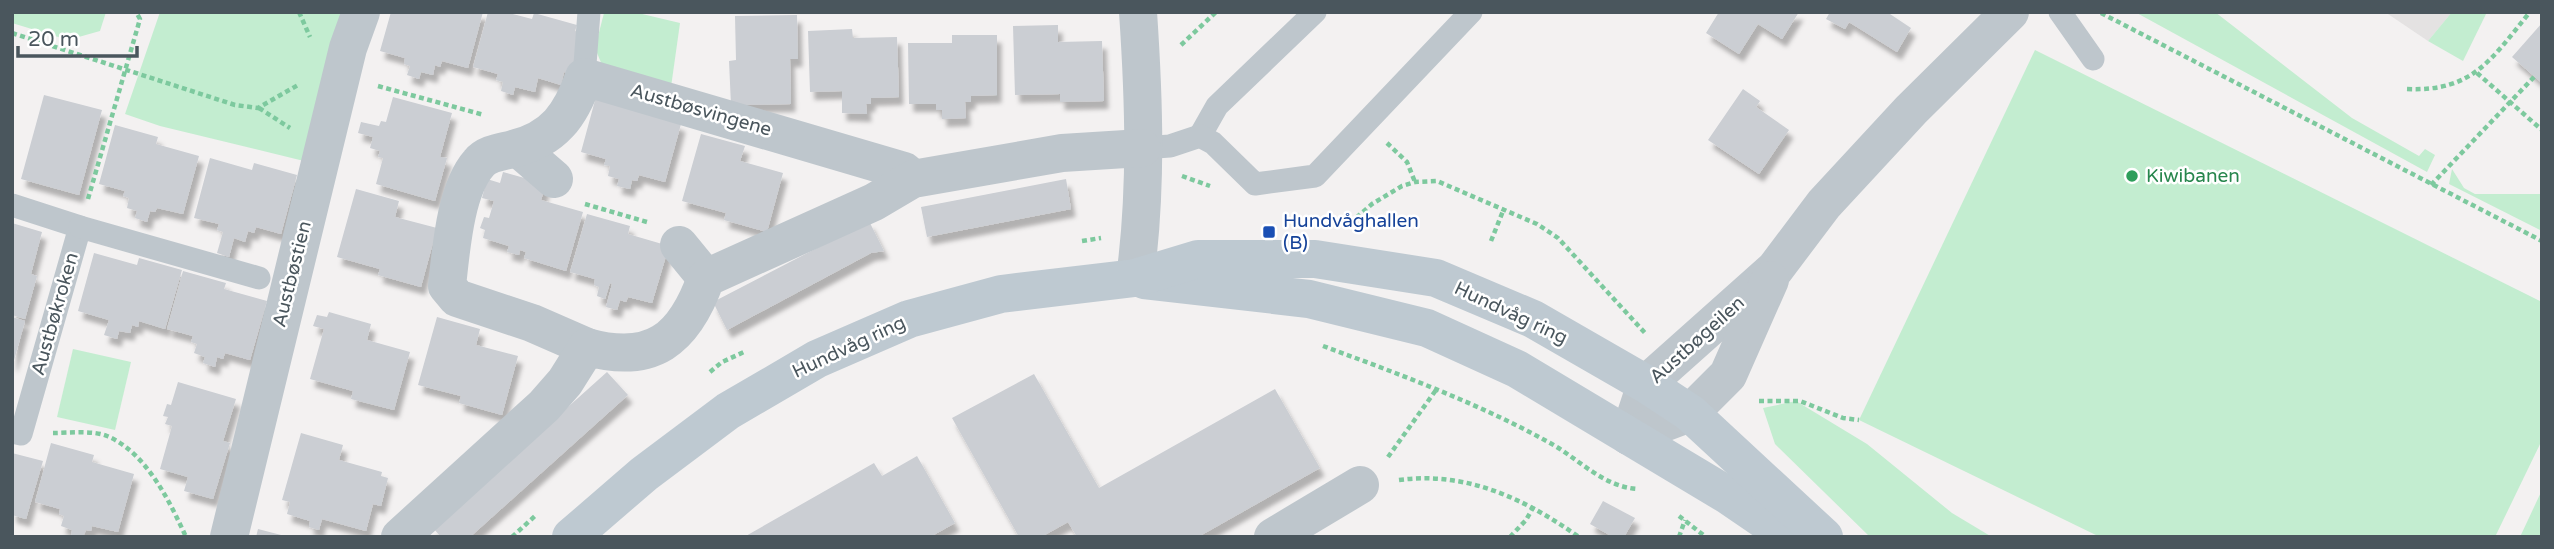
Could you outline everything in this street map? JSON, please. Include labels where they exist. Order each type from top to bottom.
[{"type":"main road","name":"Hundvåg ring","points":[[571,537],[644,474],[728,411],[817,359],[909,319],[1001,294],[1135,278],[1198,259],[1315,259],[1436,278],[1534,319],[1646,384],[1690,413],[1824,537]]},
{"type":"main road","name":"Hundvåg ring","points":[[1135,278],[1309,299],[1427,328],[1517,369],[1729,496],[1789,537]]},
{"type":"street","name":"Austbøstien","points":[[229,537],[332,68],[361,12]]},
{"type":"street","points":[[1135,278],[1141,236],[1143,81],[1138,12]]},
{"type":"street","name":"Austbøgeilen","points":[[1629,436],[1646,384],[1775,269],[1824,204],[1911,110],[2010,12]]},
{"type":"street","points":[[584,76],[566,115],[548,136],[481,160],[470,176],[457,220],[447,286],[457,298],[615,355],[634,354],[665,341],[683,324],[698,301],[706,278],[874,202],[913,179],[1062,153],[1142,148]]},
{"type":"street","name":"Austbøsvingene","points":[[584,76],[904,171],[913,179]]},
{"type":"street","points":[[518,148],[554,179]]},
{"type":"street","points":[[679,245],[706,278]]},
{"type":"street","name":"Austbøgeilen","points":[[1629,436],[1690,413],[1728,374],[1775,269]]},
{"type":"street","points":[[400,537],[544,406],[565,382],[587,347]]},
{"type":"street","points":[[1273,537],[1360,485]]},
{"type":"lane","points":[[584,76],[589,12]]},
{"type":"lane","points":[[1142,148],[1170,146],[1200,136],[1217,106],[1315,12]]},
{"type":"lane","points":[[1200,136],[1213,143],[1255,184],[1315,176],[1471,12]]},
{"type":"lane","points":[[2060,12],[2093,59]]},
{"type":"lane","name":"Austbøkroken","points":[[12,205],[259,278]]},
{"type":"lane","name":"Austbøkroken","points":[[17,433],[80,227]]},
{"type":"path","points":[[136,12],[140,19]]},
{"type":"path","points":[[80,227],[140,19],[147,12]]},
{"type":"path","points":[[299,12],[332,68]]},
{"type":"path","points":[[2100,12],[2542,241]]},
{"type":"path","points":[[2407,89],[2431,90],[2477,73],[2530,12]]},
{"type":"path","points":[[12,33],[201,96],[258,108],[312,76],[332,68],[481,113],[491,118],[518,148]]},
{"type":"path","points":[[2477,73],[2542,130]]},
{"type":"path","points":[[2431,185],[2534,76]]},
{"type":"path","points":[[1365,124],[1407,162],[1415,182]]},
{"type":"path","points":[[554,179],[565,197],[649,222],[679,245]]},
{"type":"path","points":[[1347,226],[1372,204],[1415,182],[1437,181],[1537,224],[1558,237],[1651,341]]},
{"type":"path","points":[[1491,241],[1503,211]]},
{"type":"path","points":[[1312,342],[1436,390],[1551,443],[1619,488],[1645,490]]},
{"type":"path","points":[[1398,447],[1436,390]]},
{"type":"path","points":[[1752,401],[1800,401],[1859,421]]},
{"type":"path","points":[[17,433],[99,434],[122,444],[151,475],[186,537]]},
{"type":"path","points":[[1360,485],[1406,479],[1443,479],[1478,486],[1534,506],[1579,537]]},
{"type":"path","points":[[1510,537],[1520,528],[1534,506]]},
{"type":"path","points":[[1679,537],[1685,520]]},
{"type":"shaded area","points":[[2385,12],[2452,12],[2428,41]]},
{"type":"green space","points":[[12,12],[106,12],[100,31],[68,40],[12,23]]},
{"type":"green space","points":[[160,12],[352,12],[308,162],[160,126],[125,114]]},
{"type":"green space","points":[[2135,12],[2215,12],[2352,118],[2419,156],[2425,149],[2435,155],[2427,172]]},
{"type":"green space","points":[[2452,12],[2487,12],[2463,61],[2428,41]]},
{"type":"green space","points":[[604,13],[638,13],[680,23],[671,87],[602,65],[595,48]]},
{"type":"green space","name":"Kiwibanen","points":[[2035,50],[2542,302],[2542,440],[2495,537],[2100,537],[1859,420]]},
{"type":"green space","points":[[2452,169],[2464,188],[2475,194],[2542,194],[2542,231],[2449,184]]},
{"type":"green space","points":[[73,349],[131,362],[115,430],[57,417]]},
{"type":"green space","points":[[1796,401],[1867,444],[1952,513],[1992,537],[1870,537],[1775,444],[1763,408]]},
{"type":"green space","points":[[2542,490],[2542,537],[2520,537]]},
{"type":"building","points":[[391,12],[483,12],[468,68],[442,61],[440,67],[435,65],[433,75],[421,72],[419,79],[407,75],[410,66],[404,64],[405,58],[380,51]]},
{"type":"building","points":[[488,12],[505,12],[532,19],[534,13],[577,25],[575,31],[582,33],[570,74],[564,72],[561,85],[538,78],[535,92],[515,87],[513,95],[501,91],[503,82],[496,80],[498,74],[473,67]]},
{"type":"building","points":[[1719,12],[1799,12],[1782,39],[1758,24],[1739,54],[1706,33]]},
{"type":"building","points":[[1830,12],[1887,12],[1911,28],[1897,52],[1849,22],[1845,29],[1826,19]]},
{"type":"building","points":[[797,15],[798,59],[790,59],[791,104],[731,105],[729,61],[736,60],[735,16]]},
{"type":"building","points":[[2542,23],[2542,83],[2512,57]]},
{"type":"building","points":[[1058,25],[1058,42],[1102,41],[1104,101],[1060,102],[1060,94],[1015,95],[1013,26]]},
{"type":"building","points":[[852,29],[853,38],[897,37],[899,97],[871,98],[871,104],[866,104],[867,114],[842,113],[842,91],[810,92],[808,31]]},
{"type":"building","points":[[952,35],[997,35],[997,95],[971,96],[971,102],[965,102],[966,118],[942,119],[942,110],[936,110],[936,104],[909,104],[908,43],[952,43]]},
{"type":"building","points":[[1743,89],[1760,101],[1756,107],[1789,130],[1759,174],[1708,140]]},
{"type":"building","points":[[597,93],[681,124],[665,182],[639,175],[637,181],[632,180],[630,189],[617,186],[619,179],[608,176],[610,166],[604,165],[606,159],[581,152]]},
{"type":"building","points":[[44,95],[102,110],[79,195],[21,179]]},
{"type":"building","points":[[393,97],[452,113],[440,157],[447,158],[435,201],[376,184],[383,158],[378,157],[380,151],[370,148],[373,137],[358,133],[361,122],[379,126],[381,121],[386,122]]},
{"type":"building","points":[[115,125],[158,137],[156,144],[199,156],[183,214],[157,208],[155,212],[150,211],[147,222],[135,218],[137,211],[127,208],[129,198],[123,196],[125,191],[99,184]]},
{"type":"building","points":[[701,134],[745,146],[740,161],[783,173],[767,232],[724,220],[726,213],[682,201]]},
{"type":"building","points":[[210,158],[252,170],[254,163],[297,175],[281,234],[256,227],[254,233],[248,231],[245,242],[234,238],[229,257],[217,253],[223,232],[217,230],[219,224],[194,218]]},
{"type":"building","points":[[503,172],[546,184],[541,200],[583,212],[566,271],[524,258],[526,252],[520,250],[519,255],[507,252],[509,246],[483,238],[485,230],[480,228],[484,217],[489,218],[494,201],[482,198],[487,179],[500,183]]},
{"type":"building","points":[[1066,179],[1071,209],[927,237],[921,207]]},
{"type":"building","points":[[356,189],[399,201],[395,217],[437,228],[421,287],[378,275],[380,269],[337,257]]},
{"type":"building","points":[[587,214],[630,226],[628,234],[669,246],[652,303],[628,297],[626,302],[620,300],[617,310],[606,307],[612,284],[610,283],[605,299],[597,296],[599,287],[594,285],[595,279],[570,272]]},
{"type":"building","points":[[869,221],[884,251],[871,253],[727,330],[713,302]]},
{"type":"building","points":[[12,223],[42,232],[31,274],[37,276],[25,319],[12,315]]},
{"type":"building","points":[[94,253],[137,265],[139,258],[182,270],[165,329],[139,321],[138,327],[132,325],[130,333],[119,331],[117,339],[104,335],[109,320],[78,311]]},
{"type":"building","points":[[183,271],[226,283],[224,289],[267,301],[250,360],[225,353],[223,359],[217,357],[215,367],[203,363],[205,357],[194,353],[197,344],[191,342],[193,336],[167,329]]},
{"type":"building","points":[[329,312],[371,324],[367,340],[410,352],[394,410],[351,399],[353,391],[310,379],[324,329],[313,326],[317,315],[327,317]]},
{"type":"building","points":[[12,317],[25,321],[13,364],[12,364]]},
{"type":"building","points":[[437,317],[480,329],[476,345],[518,356],[502,415],[459,403],[461,396],[418,385]]},
{"type":"building","points":[[607,372],[628,395],[470,537],[441,537],[433,528]]},
{"type":"building","points":[[1034,374],[1099,488],[1275,389],[1320,468],[1198,537],[1077,537],[1068,522],[1041,537],[1019,537],[952,418]]},
{"type":"building","points":[[178,382],[236,399],[223,441],[230,443],[213,499],[184,491],[188,477],[160,469],[172,426],[165,424],[168,417],[163,416],[167,404],[171,405]]},
{"type":"building","points":[[301,433],[343,445],[339,460],[382,472],[381,476],[388,478],[381,506],[373,504],[366,531],[322,519],[319,530],[309,527],[310,521],[287,514],[290,502],[282,500]]},
{"type":"building","points":[[51,443],[94,455],[92,462],[134,474],[118,532],[92,526],[91,531],[86,530],[83,537],[71,536],[72,530],[61,526],[64,516],[59,514],[60,509],[35,502]]},
{"type":"building","points":[[12,453],[43,461],[26,519],[12,515]]},
{"type":"building","points":[[917,456],[955,523],[930,537],[744,537],[874,463],[882,476]]},
{"type":"building","points":[[1603,501],[1635,518],[1624,537],[1613,537],[1590,524]]},
{"type":"building","points":[[258,529],[285,536],[256,537]]},
{"type":"place","name":"Kiwibanen","points":[[2132,176]]},
{"type":"place","name":"Hundvåghallen (B)","points":[[1269,232]]}]
